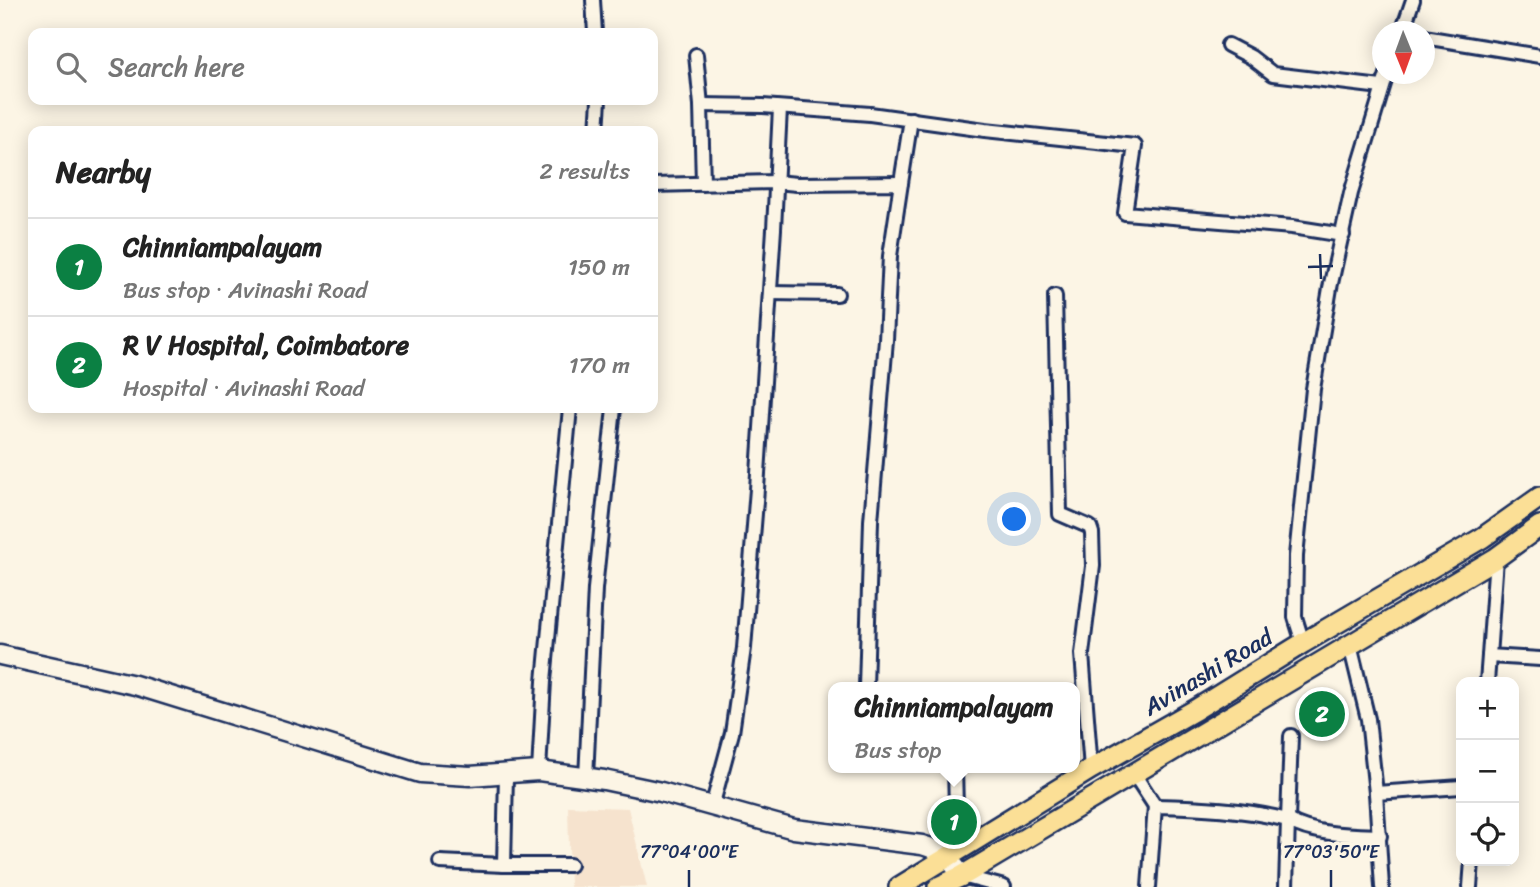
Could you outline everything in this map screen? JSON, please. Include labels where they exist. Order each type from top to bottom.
[{"type":"main road","name":"Avinashi Road","points":[[899,887],[1091,769],[1195,710],[1482,538],[1540,496]]},
{"type":"main road","name":"Avinashi Road","points":[[938,887],[962,876],[1496,558],[1540,526]]},
{"type":"main road","points":[[0,655],[135,685],[420,773],[506,775],[539,771],[661,792],[794,829],[922,845],[937,849],[948,857],[962,876]]},
{"type":"street","points":[[593,0],[595,28]]},
{"type":"street","points":[[1406,21],[1413,0]]},
{"type":"street","points":[[1435,39],[1540,56]]},
{"type":"street","points":[[1228,45],[1251,57],[1273,74],[1381,87]]},
{"type":"street","points":[[696,55],[701,105],[703,184]]},
{"type":"street","points":[[1303,643],[1295,617],[1296,556],[1305,479],[1307,430],[1330,288],[1351,192],[1382,84]]},
{"type":"street","points":[[597,126],[599,105]]},
{"type":"street","points":[[701,105],[780,107],[1135,146],[1125,213],[1343,234]]},
{"type":"street","points":[[712,807],[732,733],[744,648],[770,293],[780,107]]},
{"type":"street","points":[[866,682],[871,521],[890,256],[911,120]]},
{"type":"street","points":[[658,185],[901,183]]},
{"type":"street","points":[[770,293],[837,294]]},
{"type":"street","points":[[1055,296],[1060,514],[1090,527],[1092,533],[1093,566],[1082,654],[1091,769]]},
{"type":"street","points":[[539,771],[544,681],[570,413]]},
{"type":"street","points":[[586,778],[595,589],[613,413]]},
{"type":"street","points":[[1487,677],[1496,558]]},
{"type":"street","points":[[1350,645],[1368,719],[1380,836],[1382,887]]},
{"type":"street","points":[[1489,657],[1540,659]]},
{"type":"street","points":[[1286,887],[1291,736]]},
{"type":"street","points":[[955,773],[956,808],[976,840]]},
{"type":"street","points":[[1134,774],[1155,806],[1149,887]]},
{"type":"street","points":[[504,865],[506,775]]},
{"type":"street","points":[[1376,792],[1456,787]]},
{"type":"street","points":[[1155,806],[1212,807],[1263,814],[1320,830],[1380,836]]},
{"type":"street","points":[[440,862],[570,864]]},
{"type":"street","points":[[1470,887],[1472,866]]},
{"type":"street","points":[[962,876],[1004,887]]},
{"type":"shaded area","points":[[568,806],[628,808],[647,887],[570,887]]},
{"type":"place","name":"R V Hospital, Coimbatore","points":[[1322,714]]},
{"type":"place","name":"Chinniampalayam","points":[[954,822]]}]
